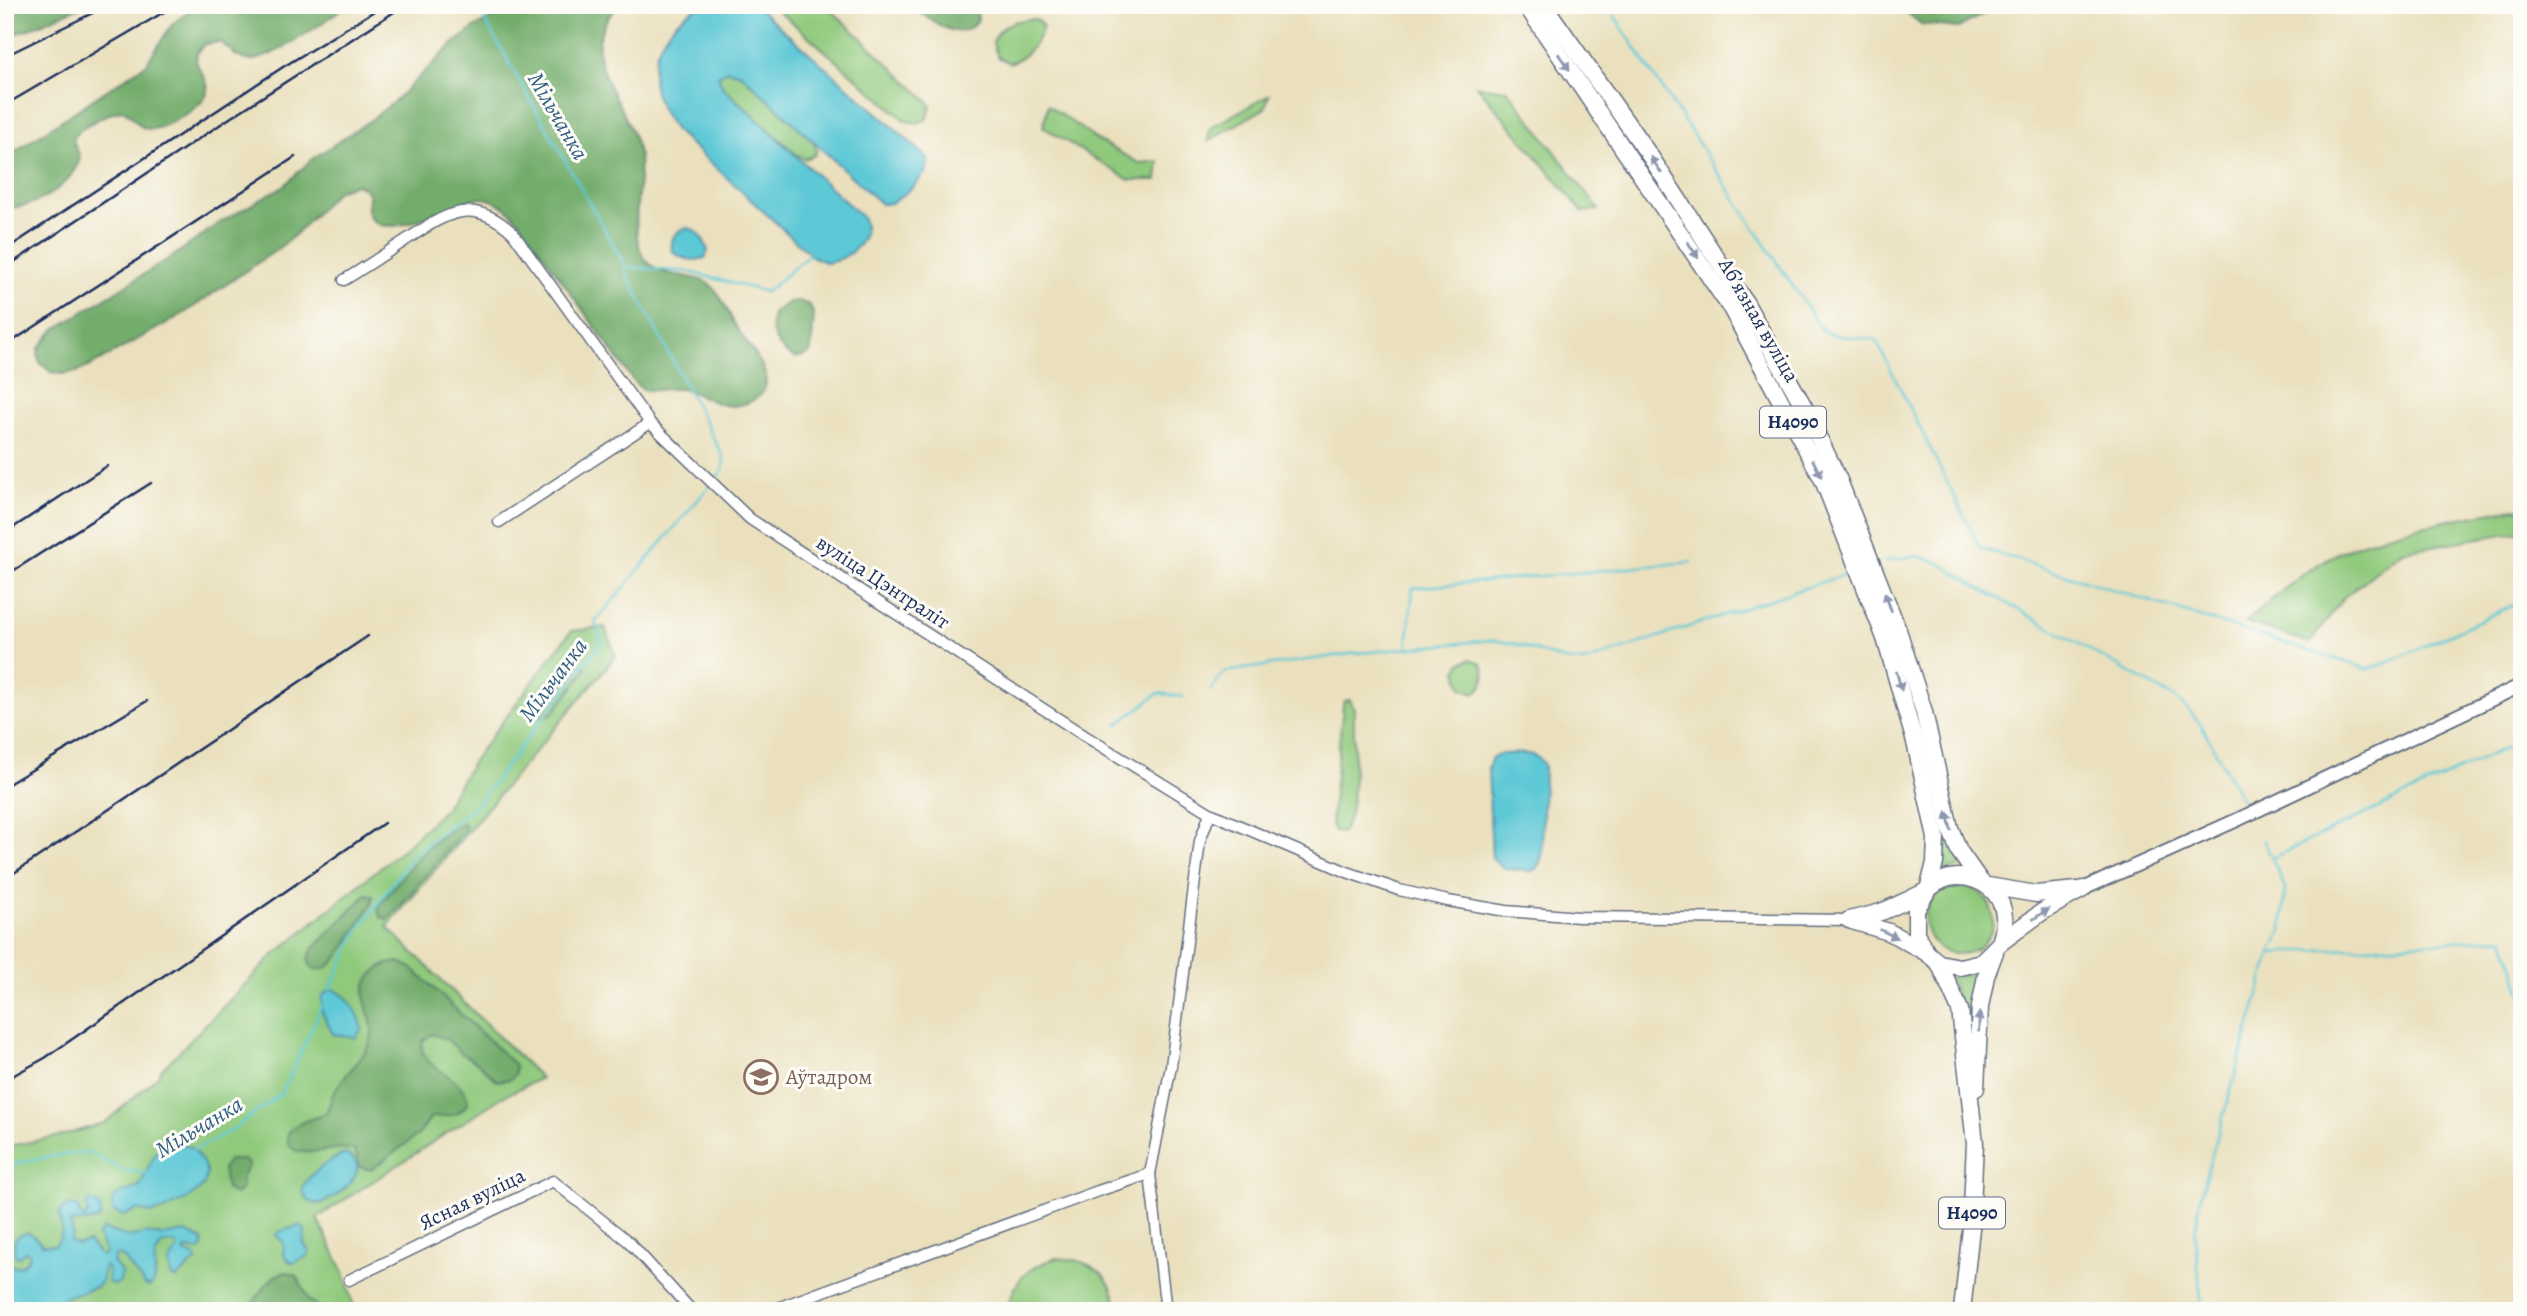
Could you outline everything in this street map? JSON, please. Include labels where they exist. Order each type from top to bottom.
[{"type":"main road","name":"Абʼязная вуліца","points":[[1526,5],[1732,310],[1823,480],[1885,638],[1915,742],[1936,838],[1935,863],[1928,890]]},
{"type":"main road","name":"Абʼязная вуліца","points":[[1545,5],[1652,159],[1745,302],[1804,407],[1838,478],[1898,629],[1926,722],[1950,828],[1959,851],[1984,884]]},
{"type":"main road","points":[[1849,920],[1883,911],[1952,878],[1966,877],[1984,884],[2036,894],[2083,889]]},
{"type":"main road","name":"Н4090","points":[[1972,1115],[1978,1074],[1980,1007],[1986,976],[2005,928],[1999,898],[1984,884]]},
{"type":"main road","points":[[1849,920],[1889,932],[1933,958],[1960,967],[1980,962],[2042,912],[2083,889]]},
{"type":"main road","name":"Н4090","points":[[1928,890],[1916,910],[1916,933],[1933,958],[1960,1010],[1975,1143],[1971,1228],[1962,1311]]},
{"type":"street","name":"вуліца Цэнтраліт","points":[[344,280],[441,217],[463,212],[482,213],[498,219],[513,233],[650,423],[750,519],[1085,736],[1210,813],[1347,872],[1399,890],[1506,911],[1579,917],[1849,920]]},
{"type":"street","points":[[499,522],[650,423]]},
{"type":"street","points":[[2083,889],[2237,820],[2522,685]]},
{"type":"street","points":[[1166,1311],[1150,1174],[1171,1066],[1200,841],[1210,813]]},
{"type":"street","points":[[769,1311],[1150,1174]]},
{"type":"street","name":"Ясная вуліца","points":[[349,1280],[553,1181],[629,1242],[692,1311]]},
{"type":"green space","points":[[5,5],[84,5],[24,31],[8,35],[5,35]]},
{"type":"green space","points":[[198,5],[348,5],[284,48],[257,59],[239,58],[220,42],[205,44],[196,57],[206,80],[207,93],[198,105],[172,122],[154,129],[144,128],[122,110],[95,121],[74,138],[80,158],[69,178],[39,200],[27,205],[5,207],[5,158],[146,64],[173,23]]},
{"type":"green space","points":[[514,5],[619,5],[605,23],[599,42],[600,60],[639,155],[636,223],[640,249],[652,266],[668,273],[700,279],[714,288],[763,368],[766,385],[755,399],[728,406],[680,389],[643,390],[635,383],[520,222],[497,202],[479,198],[469,200],[422,219],[390,226],[377,223],[369,215],[369,194],[356,184],[337,191],[296,234],[275,251],[183,314],[77,372],[51,372],[41,364],[38,357],[39,348],[54,330],[176,254],[221,222],[285,185],[312,159],[396,100],[454,43]]},
{"type":"green space","points":[[772,5],[826,5],[928,101],[931,107],[927,119],[917,123],[906,121]]},
{"type":"green space","points":[[909,5],[970,5],[977,12],[978,20],[970,28],[952,30],[934,22]]},
{"type":"green space","points":[[1534,5],[1538,5],[1627,132],[1748,317],[1822,457],[1895,637],[1963,867],[1940,871],[1944,849],[1942,835],[1829,478],[1798,415],[1764,354],[1691,236]]},
{"type":"green space","points":[[1904,5],[1986,5],[1985,13],[1958,28],[1921,24],[1905,11]]},
{"type":"green space","points":[[1036,19],[1043,26],[1030,49],[1009,63],[998,57],[993,43],[999,31],[1016,21]]},
{"type":"green space","points":[[728,70],[741,74],[813,141],[817,150],[815,155],[805,159],[797,155],[723,88],[718,76]]},
{"type":"green space","points":[[1477,86],[1508,90],[1599,210],[1583,212]]},
{"type":"green space","points":[[1269,95],[1265,108],[1208,141],[1210,128]]},
{"type":"green space","points":[[1048,105],[1094,138],[1139,163],[1159,161],[1157,180],[1129,180],[1043,127]]},
{"type":"green space","points":[[798,301],[810,305],[814,317],[811,351],[795,358],[783,350],[775,339],[772,319],[774,312],[789,302]]},
{"type":"green space","points":[[2522,509],[2522,531],[2402,551],[2343,598],[2310,643],[2246,622],[2309,570],[2352,547],[2453,519]]},
{"type":"green space","points":[[605,627],[616,656],[387,927],[541,1078],[502,1097],[317,1218],[344,1272],[355,1311],[5,1311],[5,1147],[65,1135],[106,1122],[158,1076],[275,954],[405,847],[447,807],[475,758],[571,631]]},
{"type":"green space","points":[[1470,659],[1480,662],[1485,675],[1481,687],[1474,693],[1462,688],[1457,671],[1460,663]]},
{"type":"green space","points":[[578,662],[586,666],[584,673],[553,713],[546,717],[540,716],[538,708],[542,691],[562,669]]},
{"type":"green space","points":[[1350,700],[1354,708],[1353,793],[1347,824],[1341,833],[1334,832],[1331,823],[1343,705]]},
{"type":"green space","points":[[462,823],[466,825],[464,830],[395,912],[387,919],[381,917],[378,910],[380,905],[407,871],[438,839]]},
{"type":"green space","points":[[1959,886],[1972,889],[1983,896],[1990,907],[1993,920],[1990,933],[1983,944],[1972,951],[1959,954],[1946,951],[1935,944],[1928,933],[1925,920],[1928,907],[1935,896],[1946,889]]},
{"type":"green space","points":[[367,894],[373,896],[372,904],[334,962],[321,969],[312,968],[308,960],[312,950]]},
{"type":"green space","points":[[400,962],[412,968],[515,1065],[515,1074],[511,1079],[497,1081],[447,1039],[432,1034],[423,1041],[422,1050],[432,1064],[464,1091],[468,1101],[461,1111],[452,1115],[431,1117],[419,1134],[371,1170],[360,1167],[355,1151],[338,1149],[299,1152],[292,1149],[287,1136],[290,1131],[300,1123],[325,1114],[336,1089],[368,1046],[372,1031],[365,1000],[366,984],[380,968]]},
{"type":"green space","points":[[1982,969],[1973,1045],[1948,974],[1962,975]]},
{"type":"green space","points":[[229,1160],[243,1160],[249,1165],[241,1178],[242,1188],[235,1194],[226,1189],[223,1167]]},
{"type":"green space","points":[[1056,1258],[1090,1265],[1098,1271],[1111,1287],[1118,1311],[1007,1311],[1013,1291],[1022,1277],[1036,1266]]},
{"type":"green space","points":[[286,1272],[297,1276],[309,1300],[324,1311],[239,1311],[253,1303],[272,1279]]},
{"type":"water","points":[[701,5],[755,5],[928,158],[928,165],[916,184],[892,203],[881,204],[741,74],[728,70],[718,76],[723,88],[862,217],[865,233],[862,241],[850,253],[827,263],[813,257],[675,130],[663,113],[653,78],[660,45],[683,17]]},
{"type":"water","points":[[687,228],[698,233],[703,240],[708,251],[705,258],[687,259],[672,250],[675,236]]},
{"type":"water","points":[[1501,754],[1532,755],[1541,761],[1544,767],[1542,857],[1538,867],[1532,871],[1505,869],[1492,859],[1488,767],[1492,758]]},
{"type":"water","points":[[331,989],[342,994],[352,1004],[359,1017],[362,1029],[355,1038],[333,1034],[322,1012],[322,996]]},
{"type":"water","points":[[177,1142],[191,1147],[202,1161],[207,1172],[204,1185],[192,1196],[165,1210],[152,1213],[137,1210],[123,1216],[114,1212],[112,1205],[115,1197],[140,1185],[157,1152],[168,1144]]},
{"type":"water","points":[[346,1154],[354,1160],[357,1167],[351,1182],[328,1200],[321,1203],[309,1201],[303,1191],[305,1183],[335,1158]]},
{"type":"water","points":[[90,1201],[100,1206],[101,1216],[97,1220],[70,1223],[73,1235],[70,1241],[77,1245],[88,1242],[101,1256],[106,1253],[98,1235],[103,1229],[128,1237],[147,1233],[161,1236],[186,1232],[202,1240],[203,1247],[200,1250],[185,1249],[185,1253],[194,1255],[196,1261],[176,1279],[171,1276],[169,1262],[177,1246],[173,1243],[163,1244],[155,1257],[155,1278],[149,1287],[122,1256],[116,1255],[113,1262],[122,1273],[120,1282],[114,1285],[108,1282],[108,1269],[105,1266],[101,1282],[96,1287],[62,1298],[61,1303],[66,1311],[48,1311],[45,1304],[23,1307],[5,1300],[5,1261],[9,1265],[19,1266],[30,1255],[26,1251],[19,1257],[14,1255],[14,1242],[19,1235],[29,1232],[43,1245],[55,1245],[61,1235],[59,1216],[62,1210],[67,1206],[76,1206],[80,1215],[85,1218],[88,1213],[86,1205]]},
{"type":"water","points":[[301,1225],[305,1231],[304,1244],[310,1252],[308,1256],[293,1263],[285,1257],[284,1243],[276,1235]]},
{"type":"waterway","points":[[1607,5],[1822,330],[1841,336],[1876,340],[1980,548],[2367,669],[2387,663],[2522,601]]},
{"type":"waterway","name":"Мільчанка","points":[[330,990],[355,935],[413,855],[478,803],[602,641],[595,622],[723,470],[724,458],[625,271],[626,267],[478,8]]},
{"type":"waterway","points":[[627,267],[690,272],[766,292],[810,254]]},
{"type":"waterway","points":[[1884,561],[1917,556],[1940,563],[2178,700],[2200,723],[2246,808]]},
{"type":"waterway","points":[[1407,648],[1413,588],[1691,562]]},
{"type":"waterway","points":[[1211,690],[1224,672],[1349,654],[1492,640],[1516,644],[1564,660],[1584,662],[1846,574]]},
{"type":"waterway","points":[[1118,724],[1159,693],[1183,697]]},
{"type":"waterway","points":[[2202,1311],[2195,1234],[2202,1189],[2271,953],[2282,931],[2285,888],[2272,858],[2522,740]]},
{"type":"waterway","points":[[2263,840],[2271,856]]},
{"type":"waterway","points":[[2271,953],[2504,938],[2522,994]]},
{"type":"waterway","name":"Мільчанка","points":[[192,1151],[229,1132],[282,1093],[322,1006]]},
{"type":"waterway","name":"Мільчанка","points":[[5,1166],[46,1157],[89,1152],[122,1170],[150,1174]]},
{"type":"railway","points":[[5,56],[109,5]]},
{"type":"railway","points":[[5,105],[176,5]]},
{"type":"railway","points":[[5,250],[283,67],[384,5]]},
{"type":"railway","points":[[5,268],[405,5]]},
{"type":"railway","points":[[5,346],[295,157]]},
{"type":"railway","points":[[5,533],[107,466]]},
{"type":"railway","points":[[5,576],[151,483]]},
{"type":"railway","points":[[5,879],[368,636]]},
{"type":"railway","points":[[5,786],[147,701]]},
{"type":"railway","points":[[5,1080],[45,1058],[384,823]]},
{"type":"place","name":"Аўтадром","points":[[761,1077]]}]
